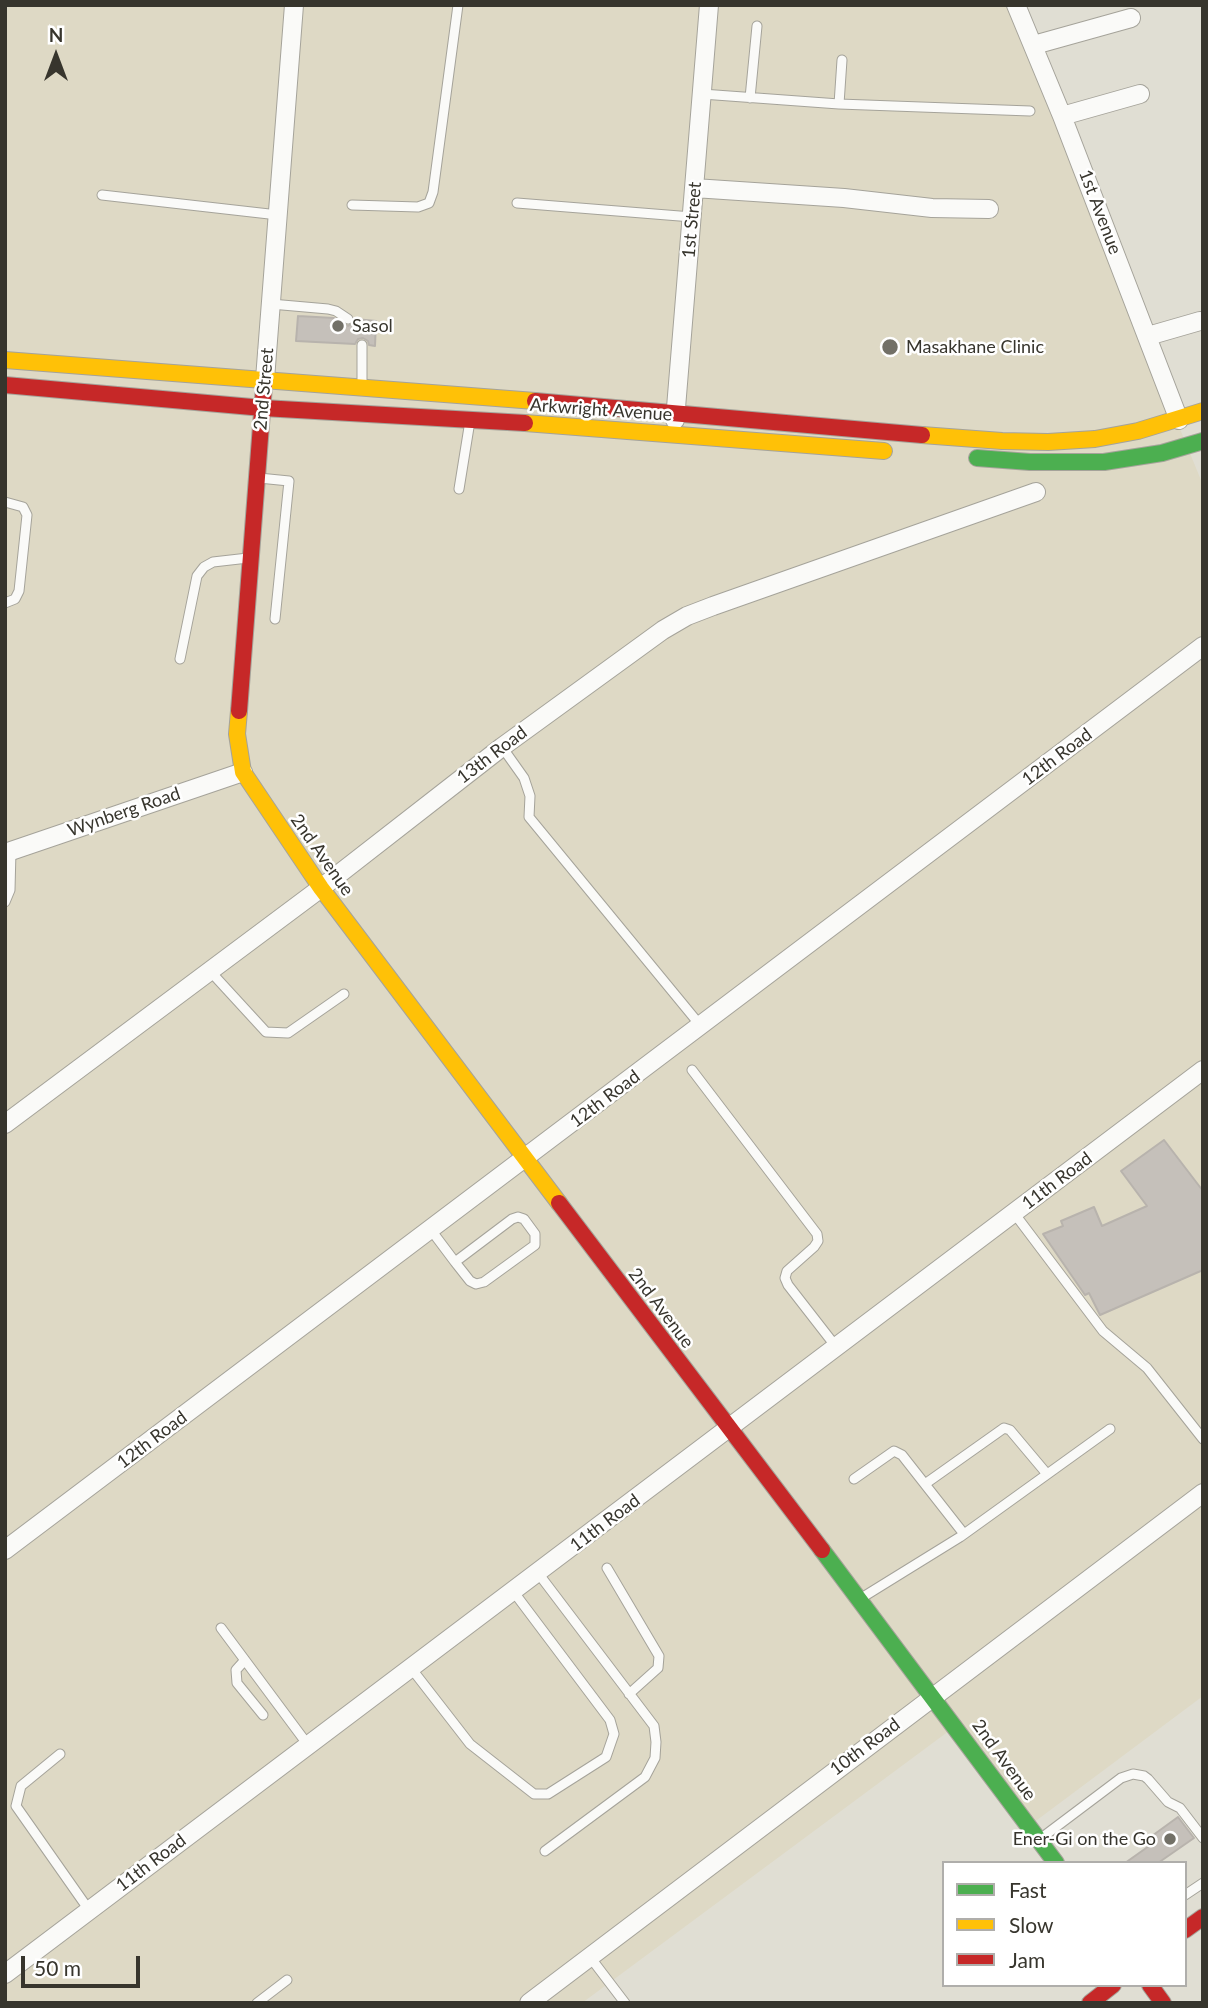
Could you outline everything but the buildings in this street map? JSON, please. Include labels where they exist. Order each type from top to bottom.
[{"type":"main road","name":"Arkwright Avenue","points":[[5,360],[675,411],[943,438],[1048,442],[1095,439],[1179,420]]},
{"type":"main road","name":"2nd Street","points":[[243,772],[237,734],[265,379]]},
{"type":"main road","name":"Arkwright Avenue","points":[[5,385],[262,408],[470,419],[907,453]]},
{"type":"main road","points":[[1179,420],[1203,411]]},
{"type":"main road","points":[[962,457],[1031,462],[1104,462],[1133,459],[1197,443]]},
{"type":"main road","name":"2nd Avenue","points":[[243,772],[321,888],[933,1696],[1055,1861]]},
{"type":"main road","points":[[1187,1929],[1203,1917]]},
{"type":"main road","points":[[1090,2003],[1110,1987]]},
{"type":"main road","points":[[1151,1987],[1163,2003]]},
{"type":"street","name":"2nd Street","points":[[265,379],[294,5]]},
{"type":"street","name":"1st Street","points":[[674,434],[709,5]]},
{"type":"street","name":"1st Avenue","points":[[1016,5],[1062,116],[1179,420]]},
{"type":"street","points":[[1034,45],[1131,18]]},
{"type":"street","points":[[1062,116],[1140,94]]},
{"type":"street","points":[[694,188],[844,198],[932,208],[989,209]]},
{"type":"street","points":[[1148,335],[1200,321]]},
{"type":"street","name":"13th Road","points":[[5,1124],[321,888],[502,747],[663,629],[687,616],[1037,492]]},
{"type":"street","name":"12th Road","points":[[5,1550],[1203,646]]},
{"type":"street","name":"Wynberg Road","points":[[8,852],[243,772]]},
{"type":"street","name":"11th Road","points":[[5,1974],[1203,1070]]},
{"type":"street","name":"10th Road","points":[[529,2003],[1203,1493]]},
{"type":"lane","points":[[352,205],[418,207],[429,203],[433,192],[458,5]]},
{"type":"lane","points":[[750,98],[757,26]]},
{"type":"lane","points":[[839,104],[842,60]]},
{"type":"lane","points":[[702,94],[839,104],[1030,111]]},
{"type":"lane","points":[[102,195],[278,215]]},
{"type":"lane","points":[[517,203],[692,217]]},
{"type":"lane","points":[[271,304],[328,309],[348,319]]},
{"type":"lane","points":[[362,345],[362,387]]},
{"type":"lane","points":[[459,489],[470,419]]},
{"type":"lane","points":[[257,478],[289,481],[275,620]]},
{"type":"lane","points":[[5,502],[23,507],[27,514],[19,591],[15,598],[5,603]]},
{"type":"lane","points":[[180,659],[197,576],[204,567],[213,562],[250,558]]},
{"type":"lane","points":[[502,747],[524,778],[530,796],[529,817],[701,1026]]},
{"type":"lane","points":[[5,902],[10,890],[8,852]]},
{"type":"lane","points":[[210,971],[266,1032],[288,1033],[344,993]]},
{"type":"lane","points":[[692,1070],[817,1234],[818,1241],[814,1247],[787,1271],[785,1278],[836,1348]]},
{"type":"lane","points":[[1014,1213],[1103,1331],[1147,1368],[1203,1439]]},
{"type":"lane","points":[[431,1230],[455,1262],[470,1281],[476,1284],[484,1282],[535,1245],[535,1234],[524,1219],[512,1219],[455,1262]]},
{"type":"lane","points":[[925,1484],[1004,1428],[1010,1430],[1047,1474]]},
{"type":"lane","points":[[858,1600],[964,1534],[1110,1429]]},
{"type":"lane","points":[[853,1479],[894,1451],[902,1455],[964,1534]]},
{"type":"lane","points":[[607,1568],[659,1656],[658,1668],[629,1694]]},
{"type":"lane","points":[[538,1573],[654,1726],[655,1758],[645,1777],[545,1851]]},
{"type":"lane","points":[[411,1668],[470,1744],[534,1794],[548,1794],[564,1786],[606,1757],[614,1734],[610,1720],[513,1591]]},
{"type":"lane","points":[[221,1628],[308,1745]]},
{"type":"lane","points":[[245,1660],[236,1670],[237,1683],[263,1716]]},
{"type":"lane","points":[[61,1754],[21,1786],[16,1805],[89,1910]]},
{"type":"lane","points":[[1039,1840],[1121,1778],[1133,1774],[1144,1776],[1168,1802],[1180,1808],[1203,1838]]},
{"type":"lane","points":[[1187,1894],[1203,1883]]},
{"type":"lane","points":[[590,1956],[625,2003]]},
{"type":"lane","points":[[257,2003],[287,1980]]},
{"type":"shaded area","points":[[5,5],[1006,5],[1203,485],[1203,1696],[1029,1826],[957,1725],[582,2003],[5,2003]]},
{"type":"traffic: fast","points":[[977,458],[1030,462],[1104,462],[1162,453],[1203,441]]},
{"type":"traffic: fast","points":[[822,1550],[1055,1861]]},
{"type":"traffic: slow","points":[[5,360],[535,401]]},
{"type":"traffic: slow","points":[[922,435],[1002,441],[1095,439],[1138,431],[1203,411]]},
{"type":"traffic: slow","points":[[525,423],[884,451]]},
{"type":"traffic: slow","points":[[239,711],[237,734],[243,772],[321,888],[559,1203]]},
{"type":"traffic: jam","points":[[5,385],[263,408],[525,423]]},
{"type":"traffic: jam","points":[[239,711],[264,386]]},
{"type":"traffic: jam","points":[[535,401],[922,435]]},
{"type":"traffic: jam","points":[[559,1203],[822,1550]]},
{"type":"traffic: jam","points":[[1187,1929],[1203,1917]]},
{"type":"traffic: jam","points":[[1090,2003],[1110,1987]]},
{"type":"traffic: jam","points":[[1151,1987],[1163,2003]]},
{"type":"place","name":"Sasol","points":[[338,326]]},
{"type":"place","name":"Masakhane Clinic","points":[[890,347]]},
{"type":"place","name":"Ener-Gi on the Go","points":[[1170,1839]]}]
